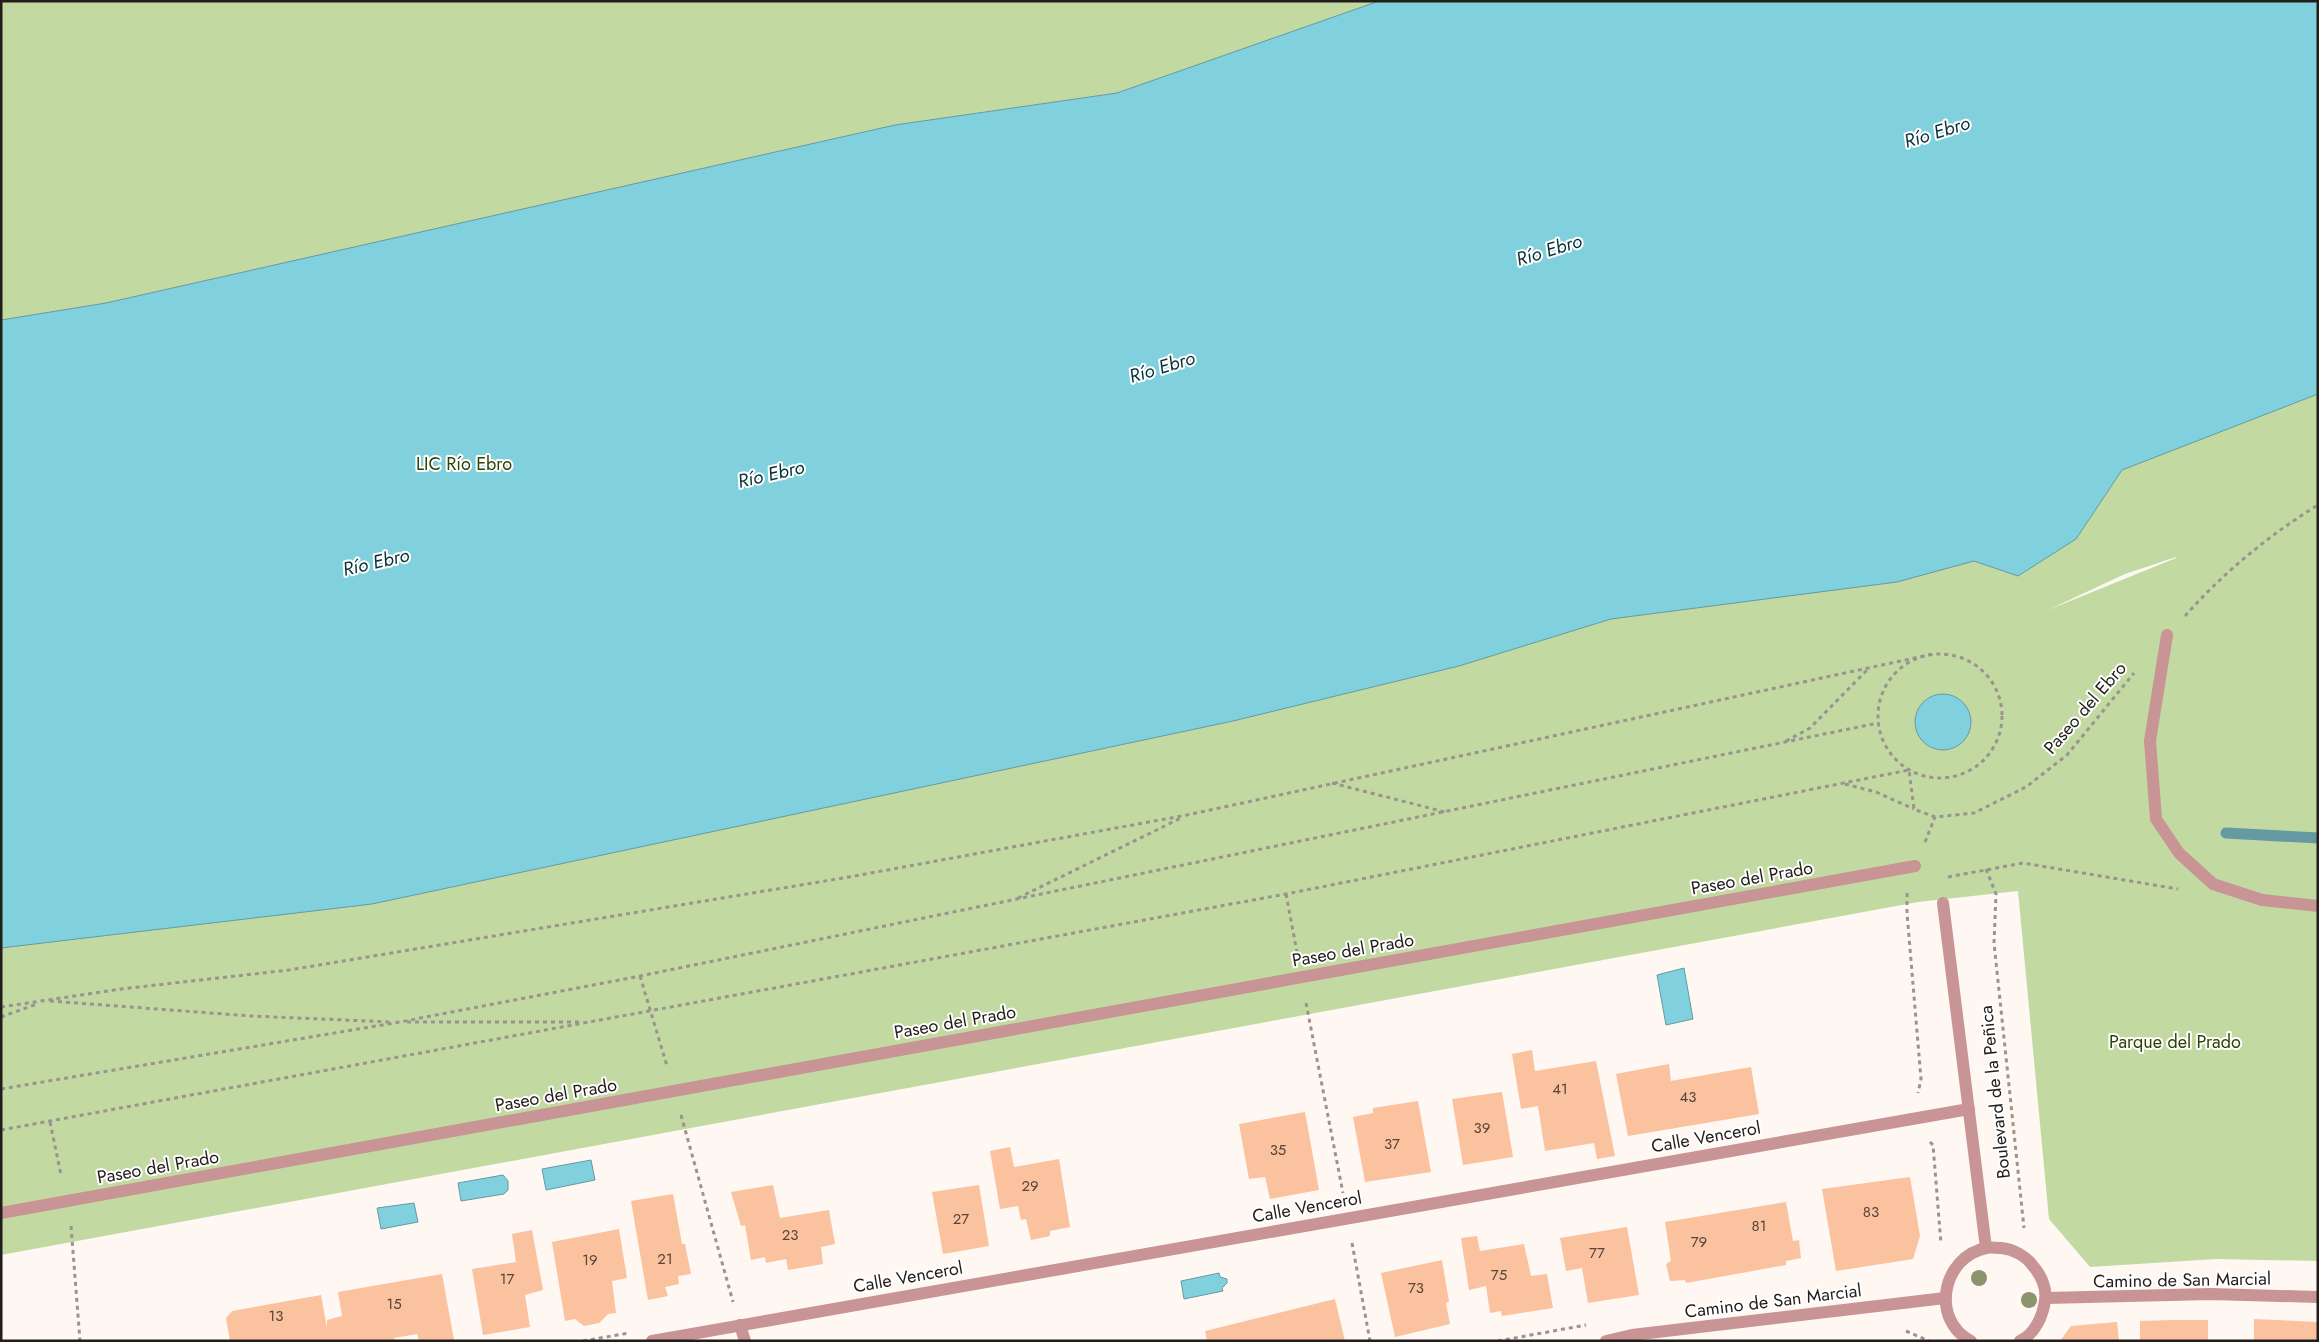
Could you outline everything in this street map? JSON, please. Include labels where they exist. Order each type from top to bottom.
[{"type":"street","points":[[2167,635],[2150,741],[2156,819],[2179,853],[2213,884],[2262,900],[2318,906]]},
{"type":"street","name":"Paseo del Prado","points":[[1,1214],[1915,866]]},
{"type":"street","points":[[1943,903],[1986,1248]]},
{"type":"street","name":"Calle Vencerol","points":[[652,1341],[1968,1109]]},
{"type":"street","points":[[1971,1341],[1963,1337],[1949,1319],[1945,1298],[1950,1275],[1965,1257],[1986,1248],[2009,1249],[2028,1259],[2042,1276],[2046,1298],[2040,1321],[2025,1339],[2020,1341]]},
{"type":"street","name":"Camino de San Marcial","points":[[2046,1298],[2211,1294],[2318,1297]]},
{"type":"street","name":"Camino de San Marcial","points":[[1606,1341],[1632,1335],[1945,1298]]},
{"type":"street","points":[[740,1325],[745,1341]]},
{"type":"path","points":[[2167,635],[2211,587],[2288,523],[2318,505]]},
{"type":"path","points":[[1,1007],[121,990],[289,970],[849,876],[1187,815],[1933,654],[1952,654],[1970,662],[1987,675],[1998,693],[2002,715],[1998,736],[1988,755],[1971,769],[1951,777],[1930,777],[1909,770],[1894,758],[1883,742],[1878,723],[1879,703],[1886,685],[1897,670],[1914,659],[1933,654]]},
{"type":"path","points":[[1781,743],[1810,728],[1870,667]]},
{"type":"path","name":"Paseo del Ebro","points":[[1842,783],[1876,792],[1935,817],[1974,813],[2026,787],[2066,755],[2137,670]]},
{"type":"path","points":[[1,1089],[400,1022],[640,976],[1878,723]]},
{"type":"path","points":[[1,1130],[1286,894],[1909,770]]},
{"type":"path","points":[[1909,770],[1914,809]]},
{"type":"path","points":[[1332,783],[1446,812]]},
{"type":"path","points":[[1013,900],[1187,815]]},
{"type":"path","points":[[1921,1079],[1907,913],[1907,885],[1935,817]]},
{"type":"path","name":"Boulevard de la Peñica","points":[[1986,869],[1996,894],[1994,943],[2025,1235]]},
{"type":"path","points":[[1286,894],[1344,1198]]},
{"type":"path","points":[[640,976],[740,1325]]},
{"type":"path","points":[[1,1017],[44,1001],[251,1016],[400,1022],[589,1022]]},
{"type":"path","points":[[50,1122],[70,1215],[80,1341]]},
{"type":"path","points":[[1926,1140],[1933,1145],[1942,1246]]},
{"type":"path","points":[[1350,1236],[1370,1341]]},
{"type":"path","points":[[1498,1341],[1594,1324]]},
{"type":"path","points":[[1899,1332],[1908,1331],[1929,1341]]},
{"type":"green space","name":"LIC Río Ebro","points":[[1,1],[2318,1],[2318,1261],[2216,1259],[2090,1267],[2049,1219],[2018,891],[1918,902],[1,1255]],"holes":[[[2176,558],[2048,610],[2125,574]]]},
{"type":"water","name":"LIC Río Ebro","points":[[1379,1],[2318,1],[2318,394],[2122,470],[2076,539],[2018,576],[1974,561],[1897,582],[1611,619],[1459,666],[1233,721],[372,904],[1,948],[1,320],[106,303],[895,125],[1117,93]]},
{"type":"water","points":[[1943,694],[1954,696],[1963,702],[1969,711],[1971,722],[1969,733],[1963,742],[1954,748],[1943,750],[1932,748],[1923,742],[1917,733],[1915,722],[1917,711],[1923,702],[1932,696]]},
{"type":"water","points":[[1684,968],[1693,1019],[1666,1025],[1657,975]]},
{"type":"water","points":[[591,1160],[595,1180],[546,1190],[542,1169]]},
{"type":"water","points":[[503,1175],[508,1181],[508,1190],[504,1194],[461,1201],[458,1183]]},
{"type":"water","points":[[414,1203],[418,1222],[381,1229],[377,1208]]},
{"type":"water","points":[[1219,1273],[1220,1277],[1227,1279],[1227,1283],[1222,1288],[1223,1291],[1184,1299],[1181,1281]]},
{"type":"building","points":[[1532,1050],[1535,1071],[1596,1061],[1615,1156],[1597,1159],[1594,1143],[1545,1151],[1538,1106],[1521,1109],[1512,1054]]},
{"type":"building","points":[[1669,1064],[1671,1081],[1751,1067],[1759,1114],[1628,1136],[1616,1074]]},
{"type":"building","points":[[1502,1092],[1513,1157],[1463,1165],[1452,1099]]},
{"type":"building","points":[[1418,1101],[1431,1172],[1365,1182],[1353,1117],[1373,1113],[1373,1108]]},
{"type":"building","points":[[1305,1112],[1319,1190],[1270,1199],[1265,1177],[1249,1179],[1239,1124]]},
{"type":"building","points":[[1010,1147],[1014,1167],[1059,1159],[1070,1227],[1050,1231],[1050,1236],[1031,1240],[1026,1219],[1021,1220],[1018,1206],[1000,1209],[990,1151]]},
{"type":"building","points":[[1910,1177],[1920,1236],[1913,1259],[1836,1271],[1822,1189]]},
{"type":"building","points":[[773,1185],[780,1218],[829,1210],[835,1244],[821,1247],[823,1264],[788,1270],[786,1259],[766,1263],[765,1257],[751,1260],[745,1225],[741,1226],[731,1192]]},
{"type":"building","points":[[979,1185],[989,1246],[943,1254],[932,1192]]},
{"type":"building","points":[[673,1194],[682,1244],[685,1244],[691,1274],[678,1276],[679,1284],[665,1287],[668,1296],[648,1300],[631,1201]]},
{"type":"building","points":[[1786,1202],[1793,1241],[1799,1240],[1801,1258],[1786,1261],[1786,1265],[1686,1283],[1685,1280],[1670,1281],[1666,1264],[1671,1261],[1665,1222]]},
{"type":"building","points":[[1627,1227],[1639,1295],[1588,1303],[1582,1268],[1566,1271],[1560,1238]]},
{"type":"building","points":[[619,1229],[627,1278],[612,1281],[616,1313],[608,1314],[599,1323],[584,1326],[575,1319],[565,1321],[552,1242]]},
{"type":"building","points":[[532,1230],[543,1290],[525,1295],[530,1327],[483,1335],[472,1269],[516,1262],[512,1234]]},
{"type":"building","points":[[1477,1236],[1480,1251],[1524,1244],[1531,1276],[1547,1274],[1553,1308],[1502,1316],[1501,1311],[1490,1313],[1486,1286],[1469,1290],[1461,1238]]},
{"type":"building","points":[[1442,1260],[1449,1302],[1446,1303],[1450,1324],[1395,1337],[1381,1273]]},
{"type":"building","points":[[442,1274],[454,1340],[419,1341],[417,1334],[394,1338],[395,1341],[230,1341],[226,1318],[232,1311],[321,1295],[327,1328],[327,1320],[342,1316],[338,1292]]},
{"type":"building","points":[[1335,1299],[1345,1341],[1207,1341],[1205,1331]]},
{"type":"building","points":[[2254,1319],[2318,1322],[2318,1341],[2254,1341]]},
{"type":"building","points":[[2208,1320],[2208,1341],[2140,1341],[2140,1321]]},
{"type":"building","points":[[2117,1322],[2119,1341],[2060,1341],[2071,1326]]},
{"type":"waterway","points":[[2226,833],[2318,838]]},
{"type":"water label","name":"Río Ebro","points":[[1937,132]]},
{"type":"water label","name":"Río Ebro","points":[[1549,250]]},
{"type":"water label","name":"Río Ebro","points":[[1162,367]]},
{"type":"water label","name":"Río Ebro","points":[[771,474]]},
{"type":"water label","name":"Río Ebro","points":[[376,562]]},
{"type":"park label","name":"Parque del Prado","points":[[2175,1042]]}]
